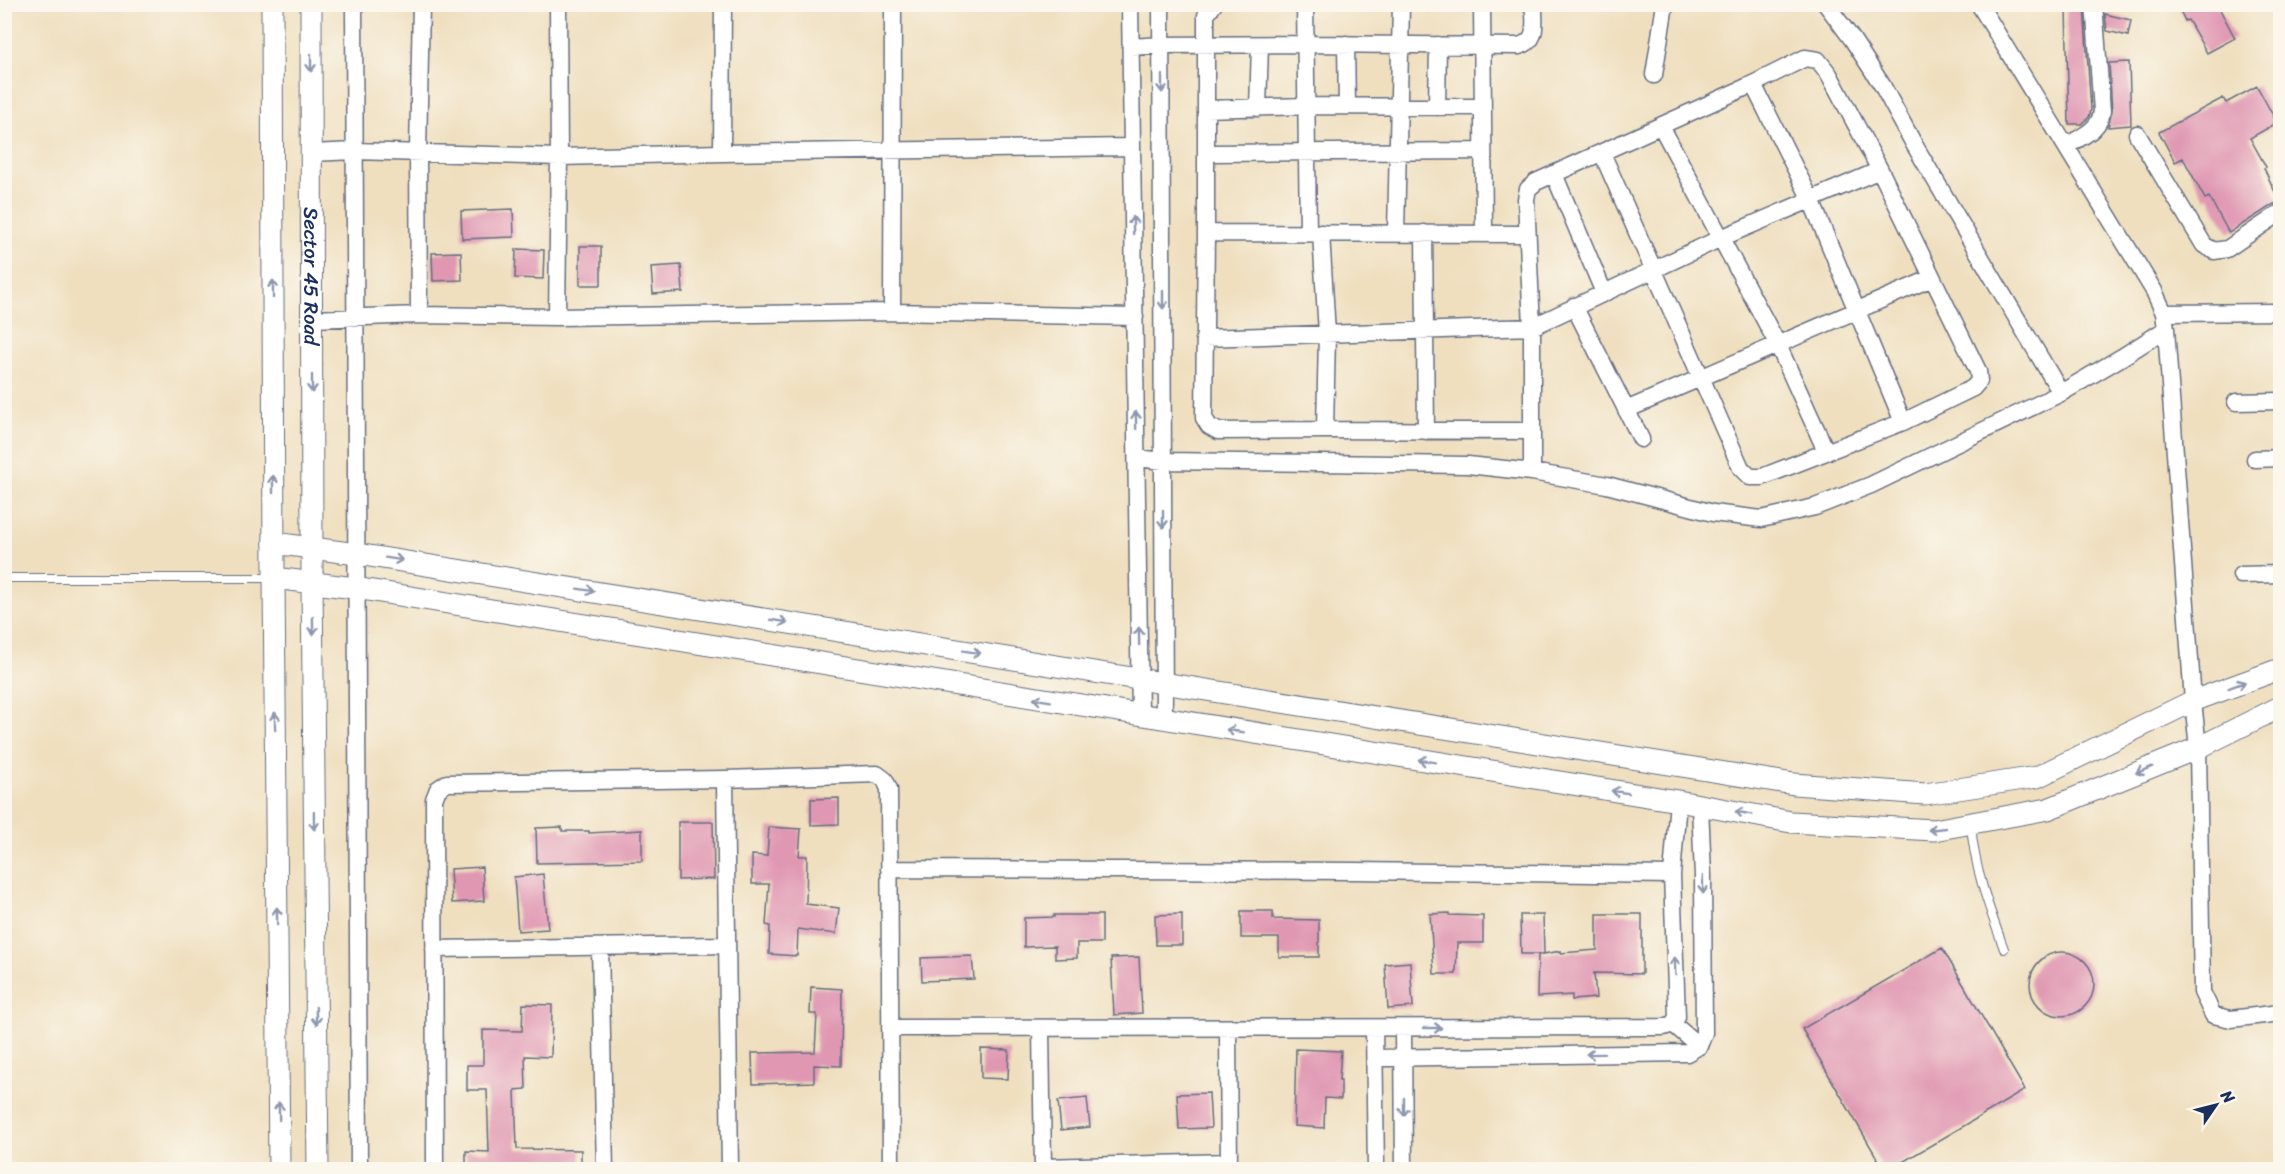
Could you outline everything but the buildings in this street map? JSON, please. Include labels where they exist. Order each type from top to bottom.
[{"type":"street","name":"Sector 45 Road","points":[[272,4],[279,1170]]},
{"type":"street","name":"Sector 45 Road","points":[[311,4],[312,583],[318,1170]]},
{"type":"street","points":[[354,4],[359,1170]]},
{"type":"street","points":[[418,315],[421,4]]},
{"type":"street","points":[[557,317],[558,4]]},
{"type":"street","points":[[722,153],[723,4]]},
{"type":"street","points":[[892,312],[893,4]]},
{"type":"street","points":[[1130,4],[1140,716]]},
{"type":"street","points":[[1161,4],[1164,720]]},
{"type":"street","points":[[1214,4],[1206,15],[1204,418],[1209,426],[1218,431],[1532,431]]},
{"type":"street","points":[[1305,4],[1307,153],[1314,233],[1327,334],[1325,430]]},
{"type":"street","points":[[1396,233],[1401,4]]},
{"type":"street","points":[[1482,4],[1484,233]]},
{"type":"street","points":[[1131,47],[1305,44],[1519,46],[1532,39],[1534,32],[1534,9],[1530,4]]},
{"type":"street","points":[[1654,75],[1665,4]]},
{"type":"street","points":[[1826,4],[1882,85],[1915,146],[2061,393]]},
{"type":"street","points":[[1979,4],[2154,291],[2165,321],[2198,748],[2202,992],[2213,1014],[2231,1018],[2280,1013]]},
{"type":"street","points":[[2067,146],[2101,121],[2094,4]]},
{"type":"street","points":[[1346,44],[1347,106]]},
{"type":"street","points":[[1258,108],[1260,45]]},
{"type":"street","points":[[1437,107],[1438,45]]},
{"type":"street","points":[[1532,472],[1532,327],[1526,199],[1528,189],[1536,182],[1753,84],[1805,58],[1818,60],[1830,74],[1880,170],[1978,371],[1979,381],[1973,388],[1904,422],[1762,477],[1750,477],[1741,468],[1602,153]]},
{"type":"street","points":[[1753,84],[1811,200],[1904,422]]},
{"type":"street","points":[[1206,109],[1306,106],[1483,107]]},
{"type":"street","points":[[1661,126],[1777,343],[1826,451]]},
{"type":"street","points":[[2137,134],[2204,245],[2214,251],[2227,249],[2280,213]]},
{"type":"street","points":[[311,153],[418,152],[559,157],[1132,147]]},
{"type":"street","points":[[1206,153],[1483,151]]},
{"type":"street","points":[[1204,338],[1532,327],[1721,238],[1880,170]]},
{"type":"street","points":[[1554,174],[1604,293]]},
{"type":"street","points":[[1206,233],[1527,234]]},
{"type":"street","points":[[1424,233],[1426,431]]},
{"type":"street","points":[[1626,410],[1932,278]]},
{"type":"street","points":[[1574,306],[1641,439]]},
{"type":"street","points":[[312,320],[418,315],[557,317],[892,312],[1135,317]]},
{"type":"street","points":[[1137,458],[1163,461],[1468,465],[1532,472],[1607,486],[1713,513],[1761,519],[1815,507],[1871,485],[2061,393],[2165,321],[2280,312]]},
{"type":"street","points":[[2236,402],[2280,401]]},
{"type":"street","points":[[2255,459],[2280,458]]},
{"type":"street","points":[[274,543],[357,554],[1794,784],[1925,794],[2037,777],[2193,701],[2280,669]]},
{"type":"street","points":[[2241,575],[2280,574]]},
{"type":"street","points":[[274,578],[356,588],[1678,801],[1791,822],[1934,830],[2048,809],[2198,748],[2280,706]]},
{"type":"street","points":[[435,1170],[434,799],[438,789],[447,783],[877,774],[885,780],[889,789],[891,1170]]},
{"type":"street","points":[[724,779],[730,1170]]},
{"type":"street","points":[[890,1028],[1664,1027],[1673,1024],[1677,1017],[1672,875],[1678,801]]},
{"type":"street","points":[[1375,1058],[1687,1053],[1699,1046],[1704,1033],[1700,805]]},
{"type":"street","points":[[889,869],[1672,875]]},
{"type":"street","points":[[434,949],[727,945]]},
{"type":"street","points":[[600,947],[605,1170]]},
{"type":"street","points":[[1673,1024],[1699,1046]]},
{"type":"street","points":[[1041,1028],[1043,1168],[1229,1166],[1228,1028]]},
{"type":"street","points":[[1374,1028],[1376,1170]]},
{"type":"street","points":[[1403,1028],[1404,1170]]},
{"type":"lane","points":[[4,578],[274,578]]},
{"type":"lane","points":[[1971,824],[1973,847],[1981,884],[2004,949]]}]
